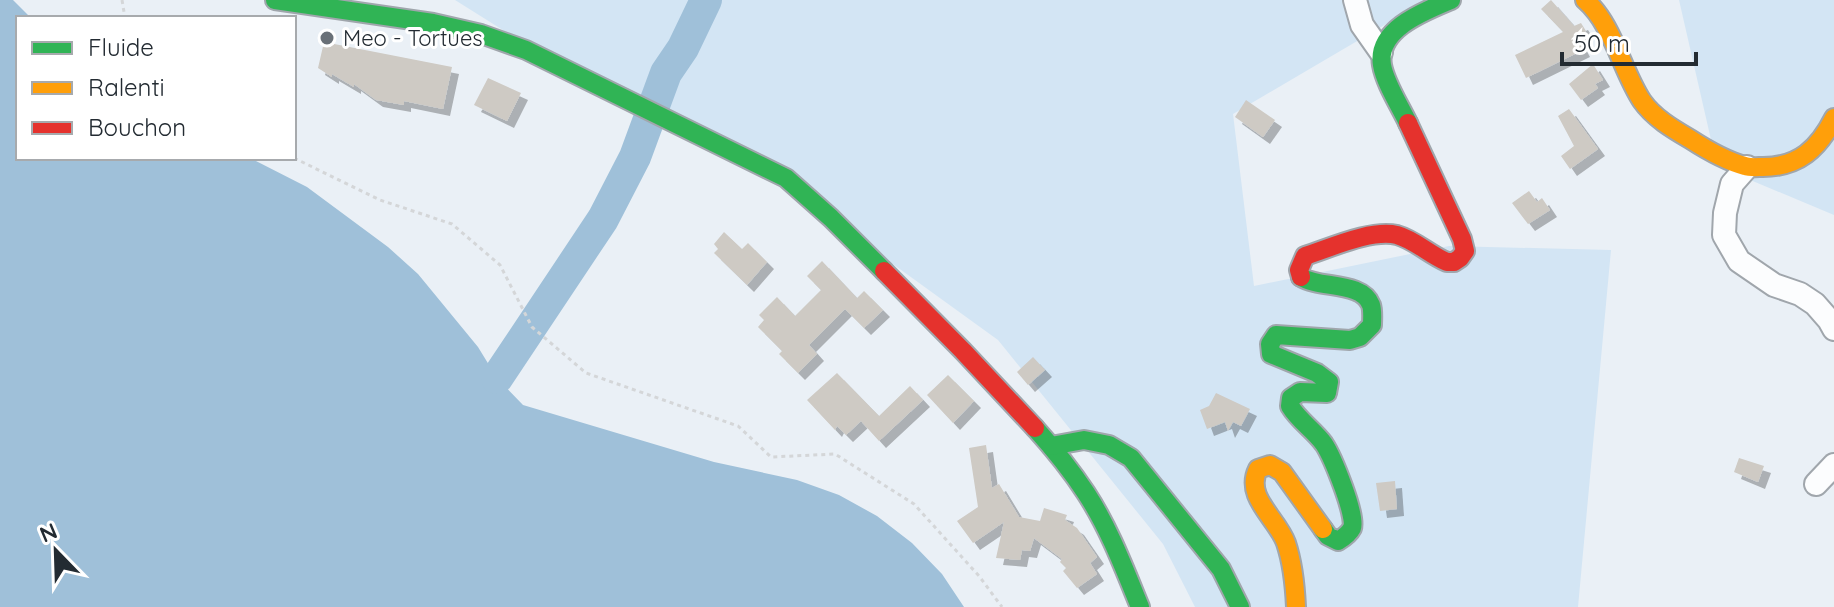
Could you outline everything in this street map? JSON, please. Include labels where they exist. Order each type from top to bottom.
[{"type":"main road","points":[[275,0],[433,23],[481,34],[526,50],[786,178],[963,351],[1051,446],[1087,494],[1118,552],[1140,607]]},
{"type":"main road","points":[[1296,607],[1289,552],[1280,528],[1254,491],[1253,479],[1258,469],[1270,465],[1282,472],[1328,536],[1338,541],[1349,535],[1353,524],[1325,444],[1294,415],[1290,406],[1291,398],[1300,392],[1327,393],[1329,382],[1321,375],[1271,354],[1270,344],[1276,335],[1288,334],[1352,339],[1360,337],[1372,325],[1371,305],[1361,292],[1342,286],[1318,285],[1305,281],[1299,275],[1299,266],[1305,256],[1377,234],[1395,235],[1453,263],[1460,260],[1465,251],[1382,68],[1381,52],[1393,33],[1424,11],[1451,0]]},
{"type":"main road","points":[[1585,0],[1593,7],[1608,33],[1643,102],[1666,125],[1704,148],[1747,167],[1778,167],[1806,156],[1826,134],[1834,118]]},
{"type":"main road","points":[[1051,446],[1084,440],[1109,445],[1131,458],[1221,569],[1240,607]]},
{"type":"street","points":[[1355,0],[1362,25],[1381,52]]},
{"type":"street","points":[[1747,167],[1732,184],[1725,213],[1724,235],[1739,261],[1774,285],[1800,294],[1815,304],[1834,329]]},
{"type":"street","points":[[1816,484],[1834,465]]},
{"type":"path","points":[[296,159],[380,200],[452,224],[500,265],[532,327],[586,373],[738,426],[771,457],[835,454],[914,504],[979,576],[1002,607]]},
{"type":"shaded area","points":[[455,0],[1427,0],[1233,114],[1254,286],[1449,246],[1611,250],[1578,607],[1195,607],[1163,544],[998,340],[778,181],[506,32]]},
{"type":"shaded area","points":[[1679,0],[1834,0],[1834,215],[1717,166]]},
{"type":"water","points":[[0,0],[13,0],[29,16],[16,16],[16,160],[254,160],[307,187],[388,247],[418,274],[478,347],[497,378],[523,405],[714,462],[797,480],[839,495],[877,516],[912,543],[942,574],[964,607],[0,607]]},
{"type":"building","points":[[1551,0],[1574,26],[1581,23],[1586,31],[1577,39],[1583,50],[1526,78],[1515,55],[1563,32],[1541,9]]},
{"type":"building","points":[[324,42],[452,67],[443,109],[404,101],[404,105],[376,100],[354,84],[354,87],[332,74],[332,77],[318,68]]},
{"type":"building","points":[[1593,64],[1603,80],[1595,84],[1598,88],[1581,100],[1569,84]]},
{"type":"building","points":[[488,78],[521,93],[507,121],[474,105]]},
{"type":"building","points":[[1246,100],[1275,120],[1263,137],[1235,117]]},
{"type":"building","points":[[1569,109],[1598,149],[1570,169],[1561,156],[1574,146],[1558,116]]},
{"type":"building","points":[[1529,191],[1537,202],[1542,198],[1550,210],[1528,224],[1512,203]]},
{"type":"building","points":[[724,232],[742,249],[748,243],[767,262],[747,285],[714,253],[718,249],[714,244]]},
{"type":"building","points":[[822,261],[857,298],[864,291],[883,310],[864,328],[845,309],[809,345],[817,354],[798,373],[758,327],[764,320],[759,315],[777,297],[795,316],[821,290],[807,276]]},
{"type":"building","points":[[1033,357],[1045,370],[1028,385],[1017,372]]},
{"type":"building","points":[[837,373],[879,416],[910,386],[923,400],[879,441],[861,421],[846,435],[837,426],[835,430],[807,400]]},
{"type":"building","points":[[948,375],[974,401],[953,423],[927,395]]},
{"type":"building","points":[[1216,393],[1250,409],[1241,426],[1233,422],[1228,431],[1225,422],[1207,429],[1200,410],[1209,406]]},
{"type":"building","points":[[986,445],[992,488],[999,484],[1019,517],[1040,521],[1044,508],[1067,515],[1065,520],[1077,528],[1097,557],[1090,563],[1097,574],[1077,588],[1063,571],[1066,568],[1060,562],[1062,559],[1034,538],[1030,551],[1022,550],[1020,560],[996,558],[1004,522],[973,543],[957,521],[978,507],[969,448]]},
{"type":"building","points":[[1739,458],[1764,466],[1758,482],[1734,472]]},
{"type":"building","points":[[1395,481],[1397,509],[1380,511],[1376,483]]},
{"type":"waterway","points":[[497,378],[603,219],[635,157],[666,73],[683,48],[706,0]]},
{"type":"traffic: fast","points":[[275,0],[433,23],[481,34],[526,50],[786,178],[884,271]]},
{"type":"traffic: fast","points":[[1408,123],[1386,79],[1382,52],[1387,41],[1404,23],[1451,0]]},
{"type":"traffic: fast","points":[[1301,277],[1359,292],[1366,297],[1372,310],[1372,325],[1360,337],[1350,340],[1276,335],[1270,344],[1271,354],[1317,373],[1329,382],[1327,393],[1300,392],[1291,398],[1290,406],[1324,444],[1351,512],[1352,528],[1340,540],[1328,536],[1323,529]]},
{"type":"traffic: fast","points":[[1035,428],[1094,506],[1116,548],[1140,607]]},
{"type":"traffic: fast","points":[[1051,446],[1084,440],[1109,445],[1131,458],[1221,569],[1240,607]]},
{"type":"traffic: slow","points":[[1585,0],[1603,22],[1647,107],[1671,127],[1724,158],[1750,167],[1787,164],[1814,147],[1834,118]]},
{"type":"traffic: slow","points":[[1296,607],[1286,543],[1255,489],[1258,469],[1270,465],[1282,472],[1323,529]]},
{"type":"traffic: jam","points":[[1301,277],[1299,270],[1305,256],[1375,235],[1404,237],[1447,262],[1454,262],[1465,251],[1408,123]]},
{"type":"traffic: jam","points":[[884,271],[1035,428]]},
{"type":"place","name":"Meo - Tortues","points":[[327,38]]}]
